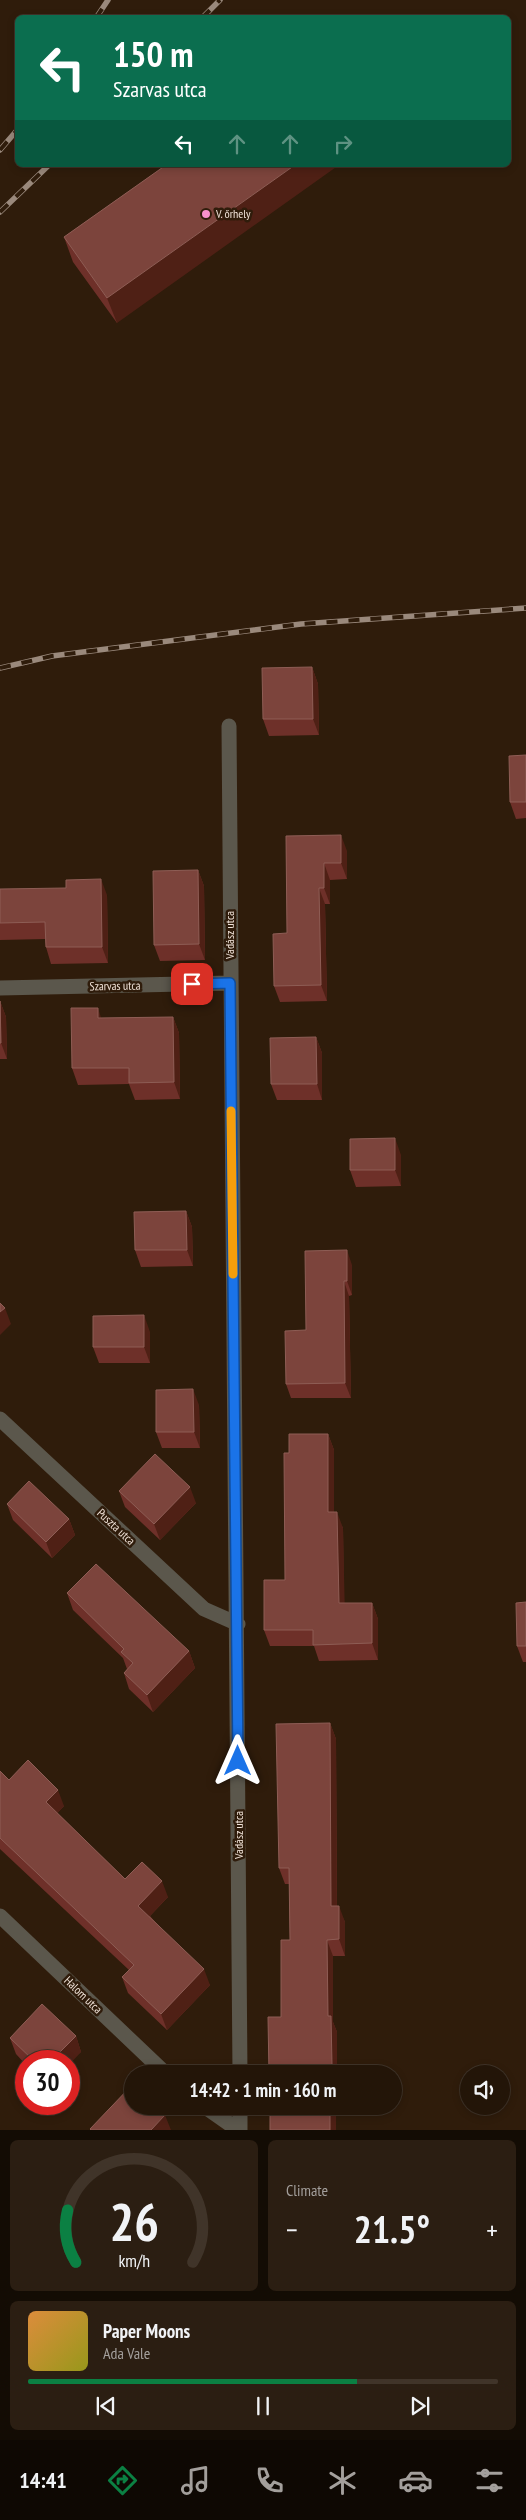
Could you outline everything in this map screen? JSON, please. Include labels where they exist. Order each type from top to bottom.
[{"type":"street","name":"Vadász utca","points":[[229,726],[230,983],[238,1624],[240,2065]]},
{"type":"street","name":"Szarvas utca","points":[[0,988],[230,983]]},
{"type":"street","name":"Puszta utca","points":[[0,1419],[204,1609],[238,1624]]},
{"type":"street","name":"Halom utca","points":[[0,1916],[157,2065]]},
{"type":"street","points":[[217,2115],[239,2130]]},
{"type":"street","points":[[239,2130],[240,2115]]},
{"type":"building","points":[[163,167],[292,167],[107,298],[64,237]]},
{"type":"building","points":[[312,667],[313,719],[263,719],[262,668]]},
{"type":"building","points":[[526,755],[526,802],[510,802],[509,756]]},
{"type":"building","points":[[341,835],[341,863],[324,863],[324,888],[319,888],[321,985],[274,986],[273,934],[287,933],[286,836]]},
{"type":"building","points":[[198,870],[199,944],[154,945],[153,871]]},
{"type":"building","points":[[101,879],[102,947],[46,947],[45,922],[0,923],[0,889],[66,888],[66,880]]},
{"type":"building","points":[[0,1001],[1,1043],[0,1043]]},
{"type":"building","points":[[71,1008],[98,1008],[98,1018],[173,1017],[174,1082],[129,1083],[129,1068],[72,1068]]},
{"type":"building","points":[[316,1037],[317,1084],[271,1084],[270,1038]]},
{"type":"building","points":[[395,1138],[395,1170],[350,1170],[350,1139]]},
{"type":"building","points":[[186,1211],[187,1250],[135,1250],[134,1212]]},
{"type":"building","points":[[347,1250],[347,1281],[344,1281],[345,1383],[286,1384],[285,1331],[306,1330],[305,1251]]},
{"type":"building","points":[[0,1303],[5,1308],[0,1312]]},
{"type":"building","points":[[144,1315],[144,1347],[93,1347],[93,1316]]},
{"type":"building","points":[[193,1389],[194,1432],[156,1432],[156,1390]]},
{"type":"building","points":[[289,1434],[328,1434],[328,1512],[337,1512],[339,1603],[372,1603],[372,1643],[313,1645],[313,1630],[264,1630],[264,1580],[285,1580],[284,1453],[289,1453]]},
{"type":"building","points":[[155,1454],[190,1487],[154,1524],[119,1491]]},
{"type":"building","points":[[29,1481],[69,1519],[46,1542],[7,1504]]},
{"type":"building","points":[[96,1564],[189,1651],[147,1695],[124,1673],[133,1663],[121,1652],[124,1649],[67,1593]]},
{"type":"building","points":[[526,1602],[526,1646],[517,1646],[516,1603]]},
{"type":"building","points":[[330,1723],[331,1906],[339,1906],[339,1939],[327,1940],[328,2016],[331,2016],[332,2065],[269,2065],[268,2017],[281,2017],[281,1940],[290,1940],[289,1868],[279,1868],[276,1724]]},
{"type":"building","points":[[28,1760],[58,1790],[46,1802],[125,1879],[142,1862],[162,1881],[138,1906],[204,1969],[161,2014],[122,1977],[134,1965],[0,1838],[0,1771],[9,1780]]},
{"type":"building","points":[[42,2004],[76,2036],[62,2050],[23,2050],[10,2038]]},
{"type":"building","points":[[124,2093],[124,2115],[165,2115],[151,2130],[90,2129]]},
{"type":"building","points":[[270,2115],[330,2115],[330,2130],[270,2130]]},
{"type":"railway","points":[[98,15],[108,0]]},
{"type":"railway","points":[[205,15],[220,0]]},
{"type":"railway","points":[[0,150],[15,132]]},
{"type":"railway","points":[[0,212],[47,167]]},
{"type":"railway","points":[[0,668],[52,656],[301,624],[526,608]]},
{"type":"slow traffic","points":[[231,1111],[233,1274]]},
{"type":"place","name":"V. őrhely","points":[[206,214]]},
{"type":"route","points":[[192,984],[230,983],[238,1761]]}]
